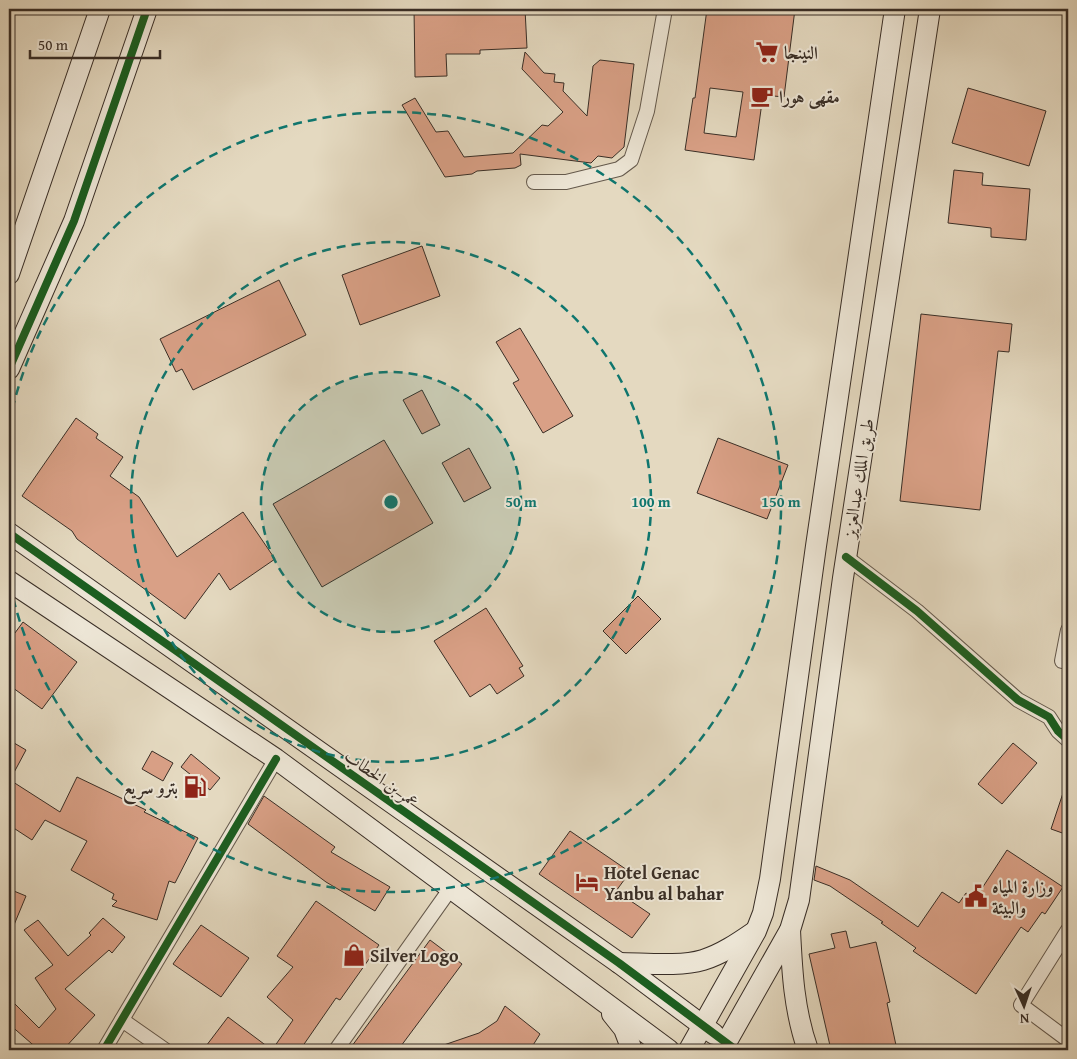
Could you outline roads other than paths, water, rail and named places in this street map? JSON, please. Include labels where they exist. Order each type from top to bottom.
[{"type":"street","points":[[9,274],[100,9]]},
{"type":"street","points":[[9,369],[74,221],[148,9]]},
{"type":"street","points":[[534,182],[566,182],[619,169],[631,160],[647,111],[665,9]]},
{"type":"street","name":"طريق الملك عبدالعزيز","points":[[689,1050],[756,931],[763,913],[770,879],[816,546],[895,9]]},
{"type":"street","name":"طريق الملك عبدالعزيز","points":[[728,1048],[790,930],[799,900],[846,557],[930,9]]},
{"type":"street","name":"عمر بن الخطاب","points":[[9,533],[619,963],[703,1026],[728,1048]]},
{"type":"street","points":[[846,557],[917,611],[1018,700],[1049,717],[1058,731],[1068,740]]},
{"type":"street","points":[[9,581],[276,760],[669,1050]]},
{"type":"street","points":[[1062,662],[1068,630]]},
{"type":"street","points":[[104,1050],[276,760]]},
{"type":"street","points":[[336,1050],[451,888]]},
{"type":"street","points":[[790,930],[794,992],[808,1050]]},
{"type":"street","points":[[1068,930],[1021,1005],[1068,1040]]},
{"type":"street","points":[[619,963],[671,964],[702,960],[727,950],[756,931]]},
{"type":"street","points":[[602,1000],[624,1029],[632,1050]]},
{"type":"street","points":[[122,1020],[165,1050]]},
{"type":"place","name":"النينجا","points":[[767,52]]},
{"type":"place","name":"مقهى هورا","points":[[762,96]]},
{"type":"place","name":"بترو سريع","points":[[195,787]]},
{"type":"place","name":"Hotel Genac Yanbu al bahar","points":[[587,882]]},
{"type":"place","name":"وزارة المياه والبيئة","points":[[976,896]]},
{"type":"place","name":"Silver Logo","points":[[354,955]]}]
